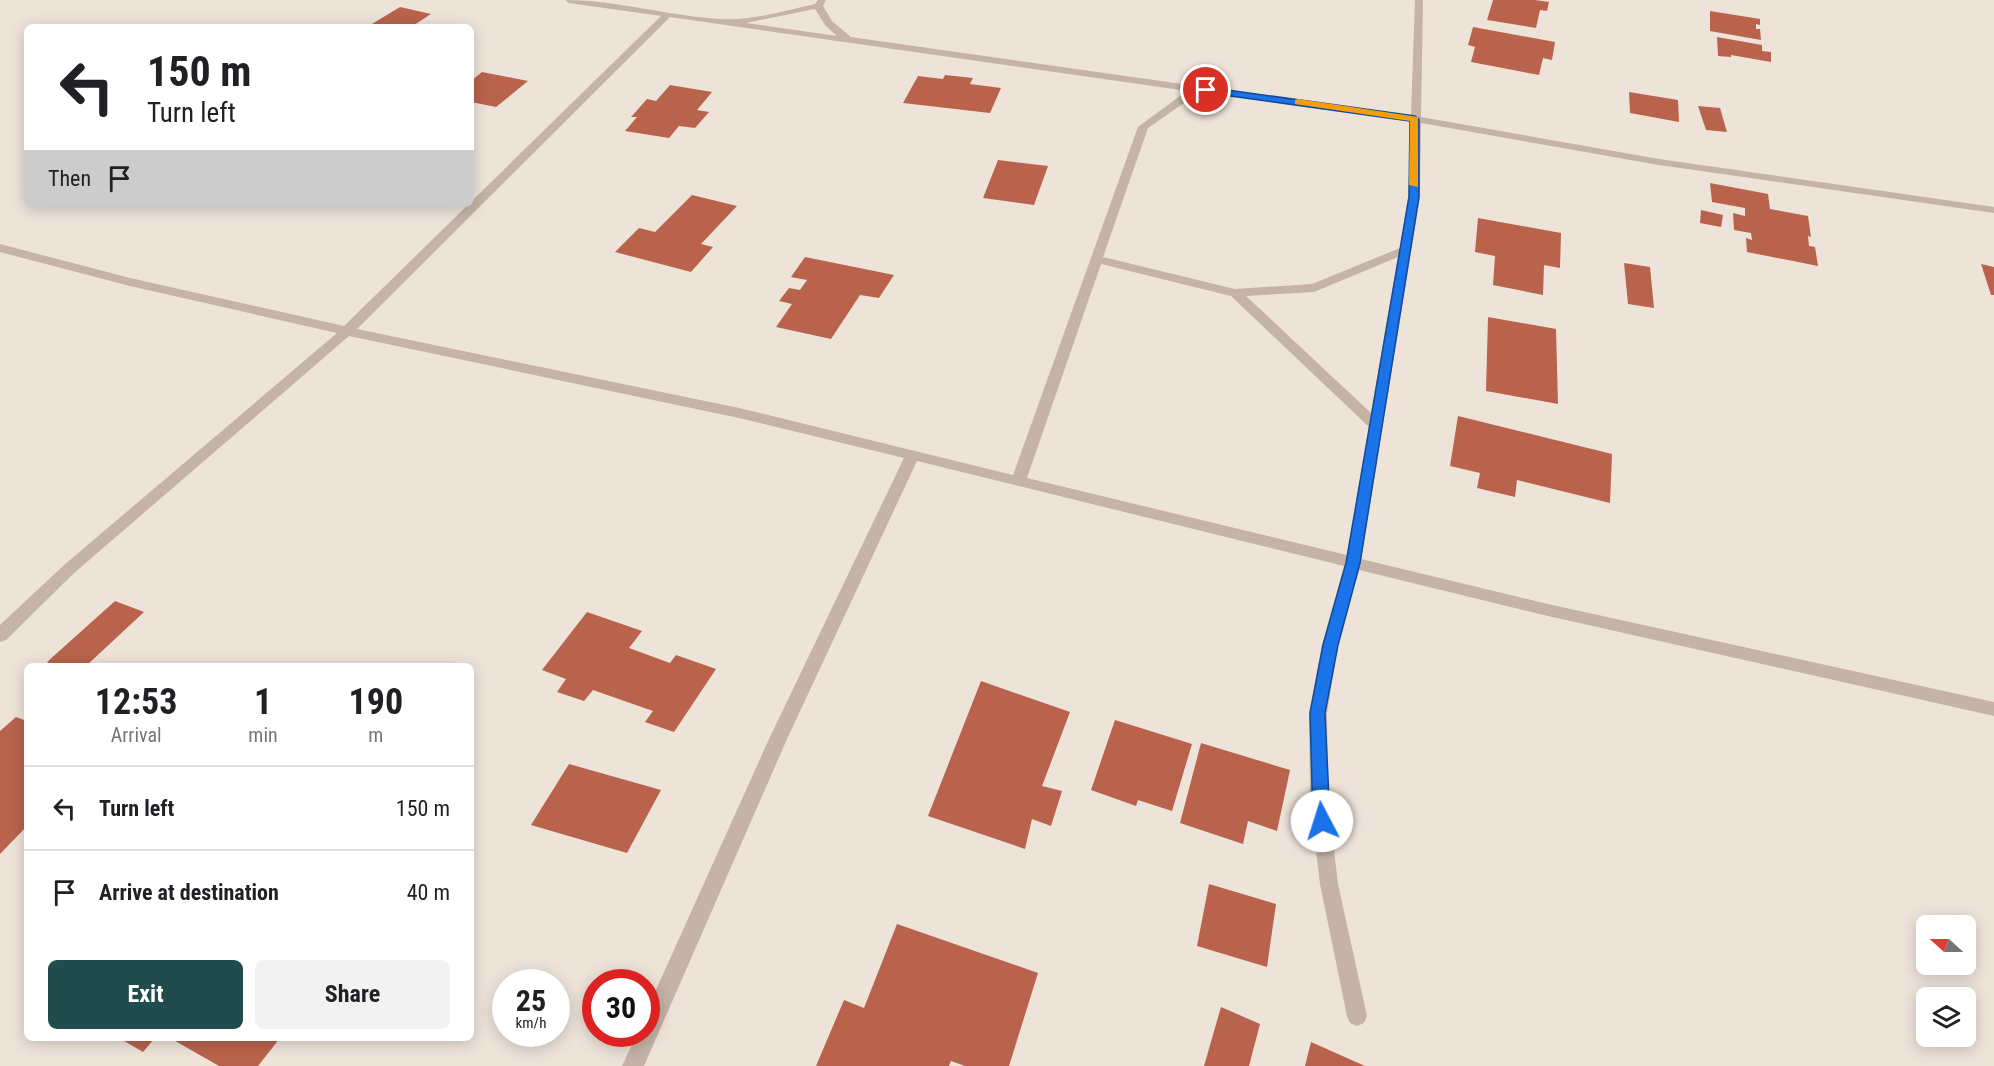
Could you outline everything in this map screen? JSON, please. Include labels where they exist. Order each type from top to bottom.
[{"type":"street","points":[[569,0],[1415,119],[1659,162],[1994,210]]},
{"type":"street","points":[[1358,1016],[1329,884],[1319,800],[1318,713],[1330,645],[1353,563],[1414,197],[1419,0]]},
{"type":"street","points":[[721,22],[760,19],[820,3],[828,23],[848,40]]},
{"type":"street","points":[[474,206],[668,15]]},
{"type":"street","points":[[1018,482],[1143,128],[1184,98],[1228,93]]},
{"type":"street","points":[[0,634],[68,570],[347,331],[473,207]]},
{"type":"street","points":[[0,248],[130,282],[347,331],[727,411],[1548,610],[1994,709]]},
{"type":"street","points":[[1096,259],[1235,293],[1314,288],[1405,250]]},
{"type":"street","points":[[1235,293],[1376,426]]},
{"type":"street","points":[[633,1066],[778,739],[912,457]]},
{"type":"building","points":[[1493,0],[1549,2],[1547,11],[1540,10],[1536,28],[1487,20]]},
{"type":"building","points":[[400,7],[431,14],[416,24],[372,24]]},
{"type":"building","points":[[1710,11],[1760,19],[1760,25],[1756,24],[1756,29],[1760,29],[1761,40],[1710,31]]},
{"type":"building","points":[[1473,27],[1555,42],[1552,60],[1543,58],[1539,75],[1471,62],[1475,47],[1468,45]]},
{"type":"building","points":[[1717,37],[1762,45],[1762,51],[1771,52],[1771,62],[1731,55],[1731,57],[1718,56]]},
{"type":"building","points":[[482,72],[528,81],[496,107],[474,103],[474,79]]},
{"type":"building","points":[[945,75],[973,78],[970,84],[1001,88],[990,113],[903,103],[918,76],[943,79]]},
{"type":"building","points":[[670,85],[712,92],[697,110],[709,112],[695,128],[679,126],[669,138],[625,131],[637,117],[631,117],[647,99],[656,101]]},
{"type":"building","points":[[1629,92],[1678,100],[1679,122],[1630,113]]},
{"type":"building","points":[[1698,106],[1720,108],[1727,132],[1706,130]]},
{"type":"building","points":[[998,160],[1048,166],[1034,205],[983,198]]},
{"type":"building","points":[[1710,183],[1768,194],[1770,209],[1808,216],[1811,237],[1808,236],[1809,246],[1815,247],[1818,266],[1747,252],[1746,238],[1752,240],[1751,233],[1734,230],[1733,213],[1745,216],[1745,208],[1712,202]]},
{"type":"building","points":[[692,195],[737,206],[701,244],[713,247],[691,272],[615,252],[639,228],[655,232]]},
{"type":"building","points":[[1701,210],[1723,215],[1721,227],[1700,223]]},
{"type":"building","points":[[1478,218],[1561,233],[1560,268],[1544,265],[1543,295],[1493,285],[1495,256],[1475,252]]},
{"type":"building","points":[[805,257],[894,275],[879,298],[860,295],[831,339],[776,327],[792,304],[779,301],[789,288],[800,290],[807,280],[791,277]]},
{"type":"building","points":[[1624,263],[1650,267],[1654,308],[1628,304]]},
{"type":"building","points":[[1981,264],[1994,267],[1994,295],[1991,295]]},
{"type":"building","points":[[1488,317],[1556,329],[1558,404],[1486,391]]},
{"type":"building","points":[[1458,416],[1612,454],[1610,503],[1517,480],[1515,497],[1477,488],[1480,473],[1450,466]]},
{"type":"building","points":[[115,601],[144,612],[89,663],[47,662]]},
{"type":"building","points":[[587,612],[642,631],[629,648],[670,663],[676,655],[716,669],[674,732],[645,722],[653,711],[593,690],[584,701],[557,692],[566,679],[542,670]]},
{"type":"building","points":[[981,681],[1070,712],[1042,786],[1062,791],[1051,826],[1032,819],[1025,849],[928,816]]},
{"type":"building","points":[[16,717],[24,720],[24,829],[0,854],[0,731]]},
{"type":"building","points":[[1115,720],[1192,744],[1172,811],[1138,800],[1136,806],[1091,790]]},
{"type":"building","points":[[1201,743],[1290,770],[1277,831],[1248,821],[1243,844],[1180,823]]},
{"type":"building","points":[[569,764],[661,790],[627,853],[531,825]]},
{"type":"building","points":[[1209,884],[1276,904],[1267,967],[1197,946]]},
{"type":"building","points":[[897,924],[1038,973],[1009,1066],[965,1066],[951,1061],[949,1066],[816,1066],[844,1000],[864,1008]]},
{"type":"building","points":[[1221,1007],[1260,1024],[1249,1066],[1204,1066]]},
{"type":"building","points":[[124,1041],[152,1041],[143,1052]]},
{"type":"building","points":[[175,1041],[278,1041],[258,1066],[219,1066]]},
{"type":"building","points":[[1311,1042],[1365,1066],[1305,1066]]},
{"type":"slow traffic","points":[[1298,102],[1415,119],[1414,185]]},
{"type":"route","points":[[1206,90],[1415,119],[1414,197],[1353,563],[1330,645],[1318,713],[1319,800],[1322,821]]}]
